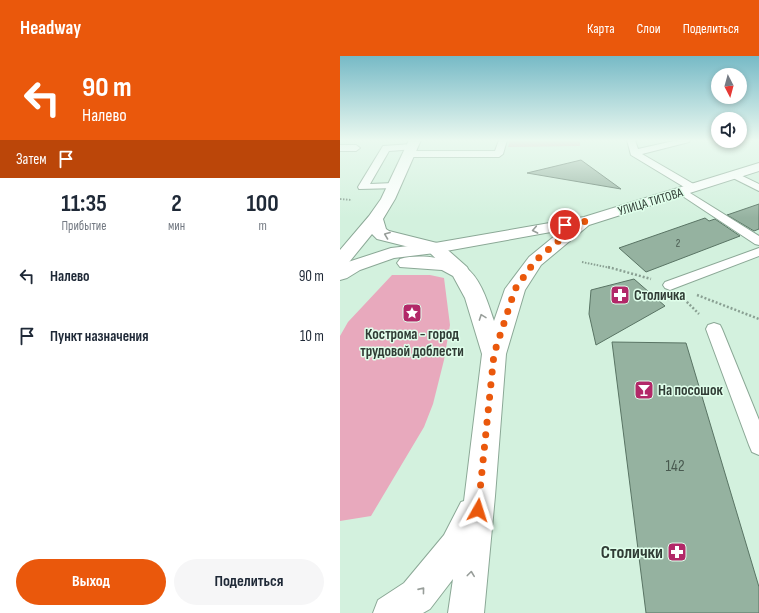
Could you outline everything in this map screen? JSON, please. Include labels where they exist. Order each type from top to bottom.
[{"type":"main road","points":[[345,268],[388,199],[403,166]]},
{"type":"main road","name":"УЛИЦА ТИТОВА","points":[[587,221],[759,167]]},
{"type":"main road","points":[[375,219],[378,231],[383,235],[436,248],[460,271],[467,281],[483,318],[494,354]]},
{"type":"main road","points":[[345,268],[391,253],[436,248],[587,221]]},
{"type":"main road","points":[[466,613],[480,496],[494,354],[515,289],[535,261],[562,238],[587,221]]},
{"type":"main road","points":[[345,268],[389,263],[416,262],[439,264],[460,271]]},
{"type":"main road","points":[[391,613],[417,596],[456,547],[480,496]]},
{"type":"lane","points":[[375,166],[363,187],[394,186]]},
{"type":"lane","points":[[653,166],[759,241]]},
{"type":"lane","points":[[734,175],[759,188]]},
{"type":"lane","points":[[670,285],[759,252]]},
{"type":"lane","points":[[714,329],[759,445]]},
{"type":"path","points":[[582,262],[601,265],[670,285],[759,319]]},
{"type":"path","points":[[670,285],[714,329]]},
{"type":"shaded area","points":[[392,275],[430,275],[444,278],[450,325],[444,360],[433,404],[424,427],[371,516],[340,521],[340,336],[348,322]]},
{"type":"building","points":[[556,166],[589,166],[621,189],[527,173]]},
{"type":"building","points":[[759,204],[759,229],[754,231],[727,215]]},
{"type":"building","points":[[705,218],[709,221],[715,219],[740,236],[646,272],[619,248]]},
{"type":"building","points":[[634,279],[665,306],[596,345],[589,314],[591,290]]},
{"type":"building","points":[[612,342],[686,343],[759,587],[759,613],[646,613]]},
{"type":"place","name":"Столичка","points":[[620,295]]},
{"type":"place","name":"Кострома - город трудовой доблести","points":[[412,313]]},
{"type":"place","name":"На посошок","points":[[644,390]]},
{"type":"place","name":"Столички","points":[[677,552]]},
{"type":"route","points":[[478,510],[494,354],[515,289],[535,261],[562,238],[587,221],[565,225]]}]
